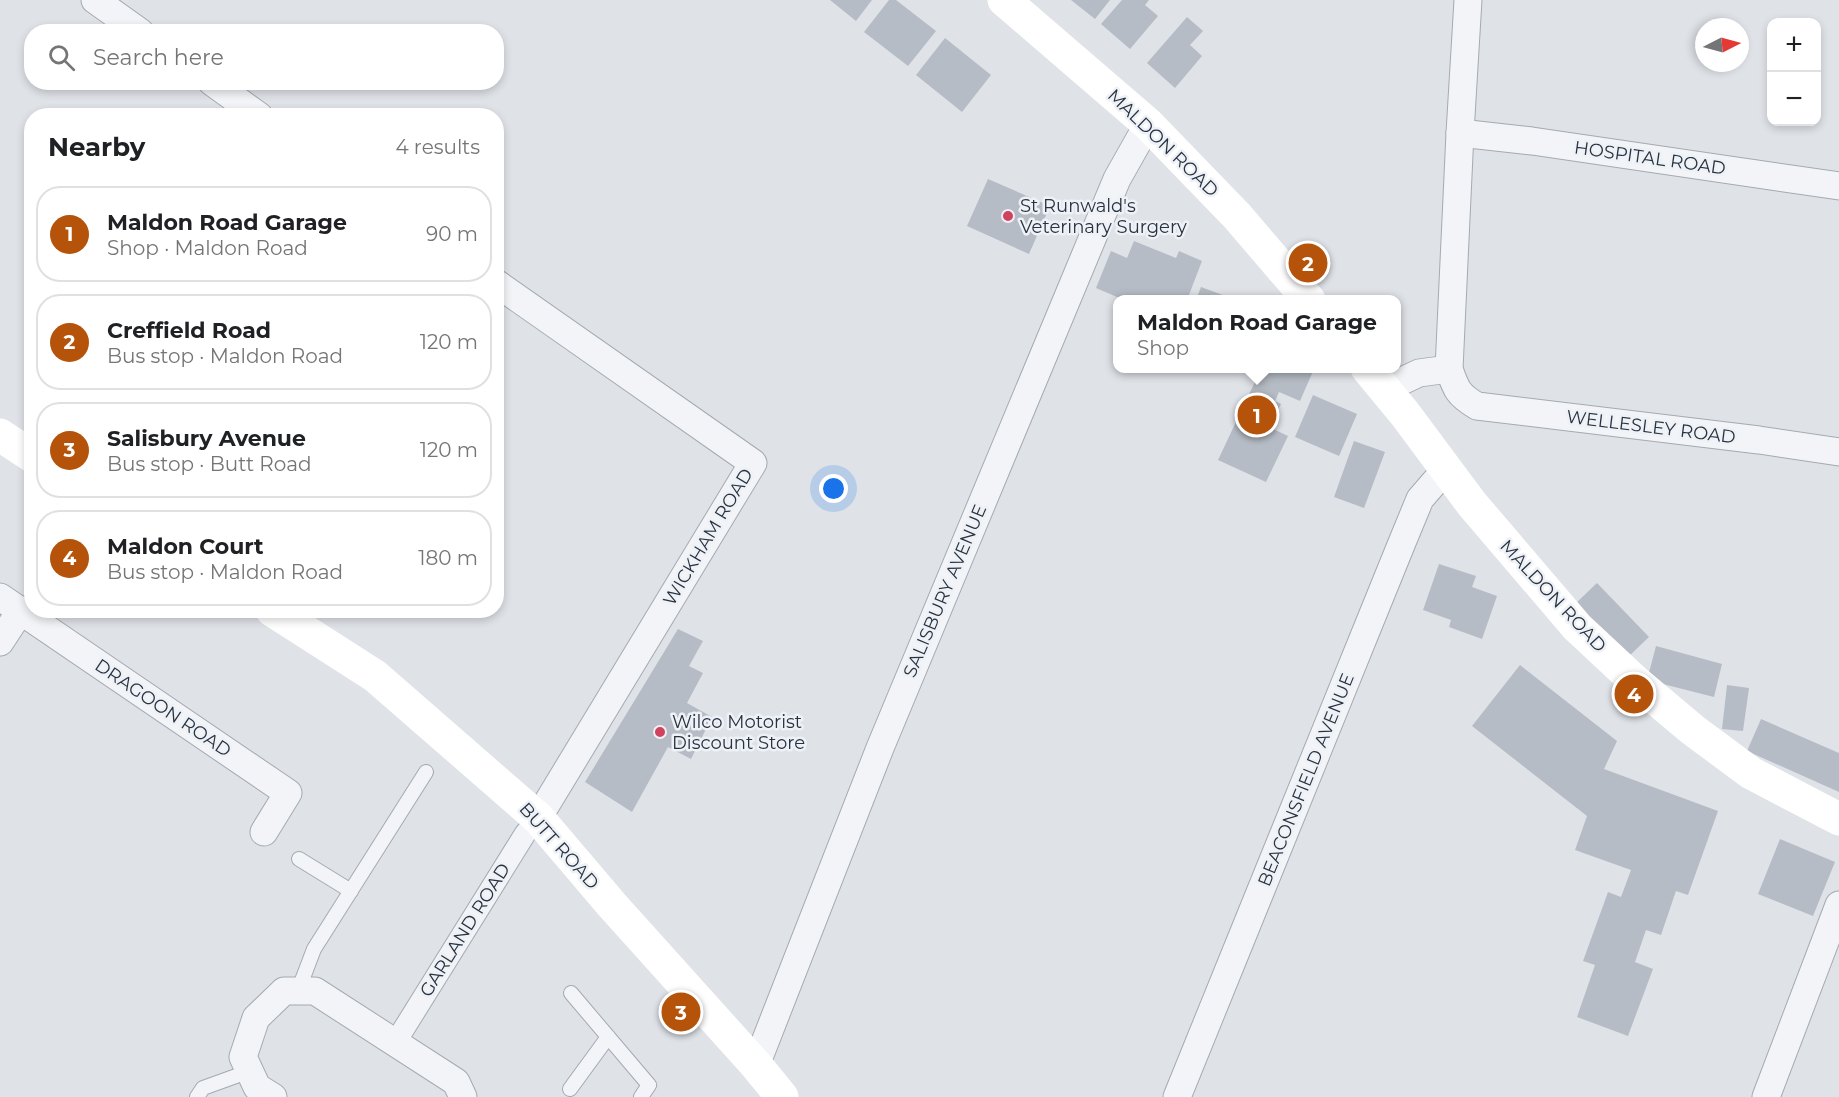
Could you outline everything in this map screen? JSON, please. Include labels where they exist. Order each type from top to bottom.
[{"type":"main road","name":"MALDON ROAD","points":[[1004,0],[1148,124],[1237,216],[1305,295]]},
{"type":"main road","name":"MALDON ROAD","points":[[1376,379],[1500,538],[1577,627],[1637,683],[1693,730],[1751,773],[1839,819]]},
{"type":"main road","points":[[0,435],[24,451]]},
{"type":"main road","name":"BUTT ROAD","points":[[284,618],[375,676],[538,818],[782,1097]]},
{"type":"street","points":[[95,0],[129,24]]},
{"type":"street","points":[[1376,379],[1449,369],[1468,0]]},
{"type":"street","points":[[223,90],[248,108]]},
{"type":"street","name":"SALISBURY AVENUE","points":[[756,1065],[894,715],[1117,179],[1148,124]]},
{"type":"street","name":"HOSPITAL ROAD","points":[[1460,133],[1555,144],[1839,186]]},
{"type":"street","name":"WICKHAM ROAD","points":[[504,289],[753,463],[538,818]]},
{"type":"street","name":"WELLESLEY ROAD","points":[[1449,369],[1456,390],[1477,406],[1747,438],[1839,452]]},
{"type":"street","name":"BEACONSFIELD AVENUE","points":[[1177,1097],[1420,499],[1446,469]]},
{"type":"street","points":[[0,642],[10,603]]},
{"type":"street","name":"DRAGOON ROAD","points":[[10,603],[24,613]]},
{"type":"street","name":"DRAGOON ROAD","points":[[32,618],[288,793],[264,832]]},
{"type":"street","name":"GARLAND ROAD","points":[[395,1043],[525,834],[538,818]]},
{"type":"street","points":[[1766,1097],[1839,905]]},
{"type":"street","points":[[273,1097],[257,1087],[243,1057],[256,1018],[284,992],[315,991],[456,1082],[463,1097]]},
{"type":"lane","points":[[298,991],[314,949],[426,772]]},
{"type":"lane","points":[[299,860],[351,891]]},
{"type":"lane","points":[[571,993],[648,1084],[641,1097]]},
{"type":"lane","points":[[570,1089],[608,1037]]},
{"type":"lane","points":[[197,1097],[203,1088],[250,1071]]},
{"type":"building","points":[[830,0],[872,0],[856,21]]},
{"type":"building","points":[[889,0],[896,0],[936,31],[908,66],[864,32]]},
{"type":"building","points":[[1071,0],[1110,0],[1095,19]]},
{"type":"building","points":[[1122,0],[1149,0],[1145,5],[1158,16],[1130,49],[1101,24]]},
{"type":"building","points":[[1187,17],[1203,31],[1190,45],[1202,56],[1175,88],[1147,63]]},
{"type":"building","points":[[945,38],[991,75],[962,112],[916,75]]},
{"type":"building","name":"St Runwald's Veterinary Surgery","points":[[988,179],[1050,206],[1029,254],[967,226]]},
{"type":"building","points":[[1134,241],[1176,258],[1179,251],[1202,261],[1189,295],[1113,295],[1096,288],[1111,251],[1127,258]]},
{"type":"building","points":[[1201,287],[1223,295],[1198,295]]},
{"type":"building","points":[[1259,373],[1312,373],[1300,401],[1279,392],[1275,401],[1281,404],[1269,427],[1288,436],[1266,482],[1218,460]]},
{"type":"building","points":[[1313,395],[1357,414],[1339,456],[1295,437]]},
{"type":"building","points":[[1354,441],[1385,452],[1364,508],[1334,497]]},
{"type":"building","points":[[1439,564],[1476,576],[1472,587],[1497,596],[1482,639],[1449,627],[1451,620],[1423,610]]},
{"type":"building","points":[[1597,583],[1649,637],[1627,658],[1575,604]]},
{"type":"building","name":"Wilco Motorist Discount Store","points":[[678,629],[703,641],[689,666],[703,673],[687,703],[712,717],[691,759],[668,747],[632,812],[585,782]]},
{"type":"building","points":[[1656,646],[1722,664],[1714,697],[1647,680]]},
{"type":"building","points":[[1520,665],[1617,741],[1604,769],[1718,811],[1688,895],[1676,891],[1661,935],[1646,930],[1635,962],[1653,969],[1628,1036],[1577,1017],[1595,965],[1583,961],[1608,892],[1621,897],[1631,870],[1575,850],[1587,816],[1472,726]]},
{"type":"building","points":[[1727,685],[1749,688],[1743,731],[1722,729]]},
{"type":"building","points":[[1761,719],[1839,753],[1839,792],[1747,751]]},
{"type":"building","points":[[1780,839],[1835,862],[1813,916],[1758,894]]},
{"type":"place","name":"St Runwald's Veterinary Surgery","points":[[1008,216]]},
{"type":"place","name":"Creffield Road","points":[[1308,263]]},
{"type":"place","name":"Maldon Road Garage","points":[[1257,415]]},
{"type":"place","name":"Maldon Court","points":[[1634,694]]},
{"type":"place","name":"Wilco Motorist Discount Store","points":[[660,732]]},
{"type":"place","name":"Salisbury Avenue","points":[[681,1012]]}]
